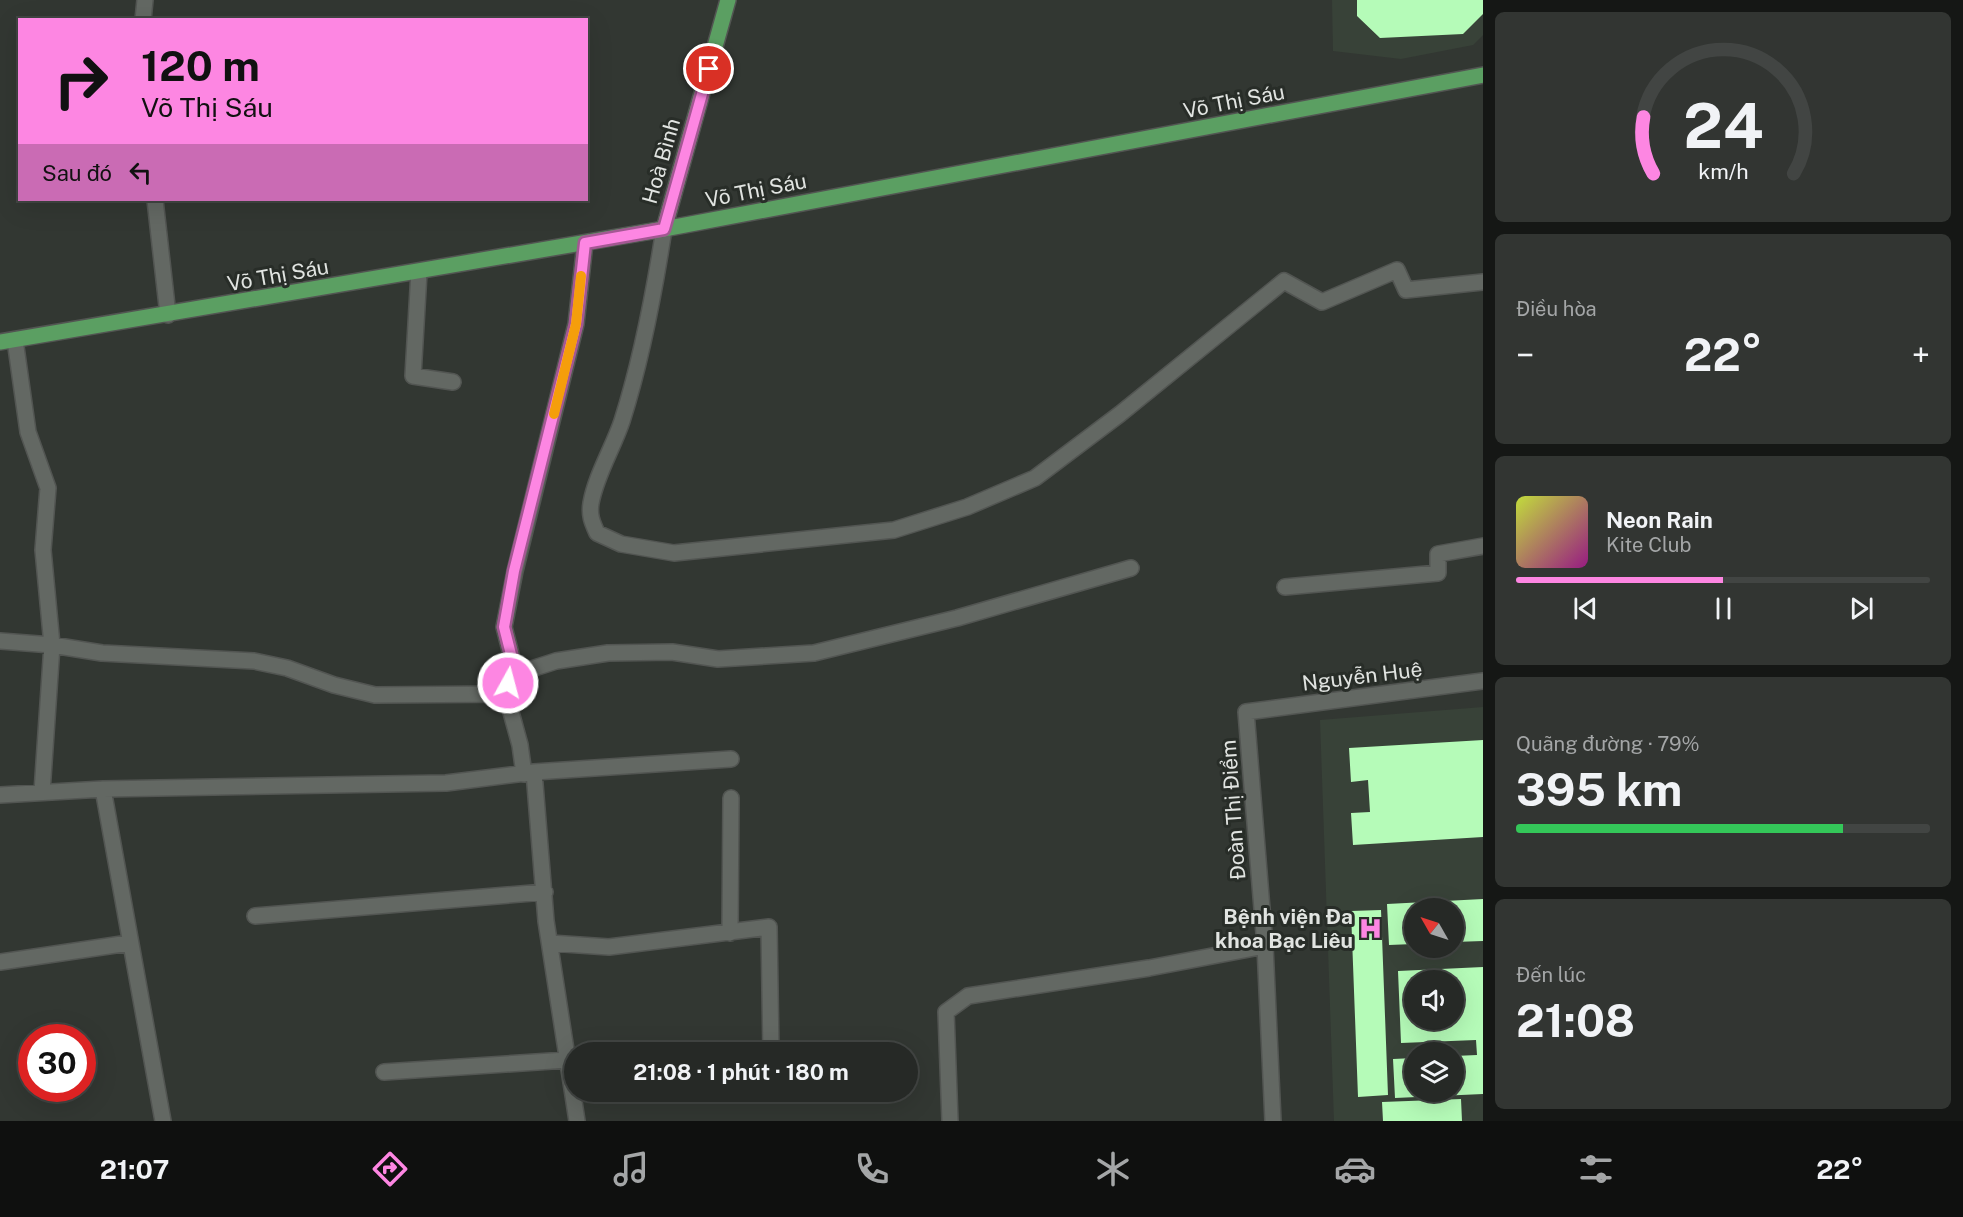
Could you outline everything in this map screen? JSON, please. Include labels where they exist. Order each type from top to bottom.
[{"type":"main road","name":"Hoà Bình","points":[[664,229],[728,0]]},
{"type":"main road","name":"Võ Thị Sáu","points":[[8,341],[664,229],[1483,75]]},
{"type":"street","points":[[143,18],[145,0]]},
{"type":"street","points":[[156,201],[168,315]]},
{"type":"street","points":[[664,229],[655,291],[640,357],[621,423],[591,501],[590,518],[597,533],[621,544],[674,553],[894,530],[966,507],[1035,478],[1120,414],[1284,281],[1322,302],[1397,270],[1406,290],[1483,282]]},
{"type":"street","points":[[516,674],[504,627],[514,571],[576,324],[585,243]]},
{"type":"street","points":[[419,272],[413,376],[453,382]]},
{"type":"street","points":[[8,341],[28,432],[48,489],[43,550],[52,645],[42,792]]},
{"type":"street","points":[[1285,587],[1438,573],[1438,554],[1483,546]]},
{"type":"street","points":[[564,1042],[529,773],[508,711],[506,694],[508,683],[516,674],[556,661],[608,653],[672,652],[718,659],[814,652],[957,618],[1131,568]]},
{"type":"street","points":[[0,641],[52,645],[102,653],[254,661],[287,668],[334,685],[375,695],[506,694]]},
{"type":"street","name":"Nguyễn Huệ","points":[[1246,712],[1483,681]]},
{"type":"street","name":"Đoàn Thị Điểm","points":[[1246,712],[1265,946],[1273,1121]]},
{"type":"street","points":[[0,795],[103,789],[446,783],[529,773],[731,759]]},
{"type":"street","points":[[103,789],[129,943],[163,1121]]},
{"type":"street","points":[[730,933],[731,798]]},
{"type":"street","points":[[255,916],[545,892]]},
{"type":"street","points":[[550,943],[609,947],[769,927],[771,1042]]},
{"type":"street","points":[[0,962],[129,943]]},
{"type":"street","points":[[950,1121],[946,1012],[968,996],[1149,968],[1265,946]]},
{"type":"street","points":[[384,1072],[564,1060]]},
{"type":"street","points":[[574,1102],[577,1121]]},
{"type":"shaded area","points":[[1332,0],[1483,0],[1483,35],[1473,45],[1401,59],[1333,51]]},
{"type":"shaded area","name":"Bệnh viện Đa khoa Bạc Liêu","points":[[1483,707],[1483,1121],[1334,1121],[1320,720]]},
{"type":"building","points":[[1357,0],[1483,0],[1483,14],[1463,34],[1380,38],[1357,16]]},
{"type":"building","points":[[1483,740],[1483,837],[1353,845],[1351,813],[1370,812],[1368,780],[1351,782],[1349,748]]},
{"type":"building","points":[[1483,899],[1483,941],[1464,942],[1464,900]]},
{"type":"building","points":[[1404,903],[1404,944],[1389,945],[1387,904]]},
{"type":"building","points":[[1381,910],[1388,1095],[1358,1097],[1351,911]]},
{"type":"building","points":[[1483,967],[1483,1094],[1464,1095],[1464,1056],[1477,1055],[1476,1040],[1401,1043],[1398,971],[1404,971],[1404,1030],[1464,1030],[1464,970],[1419,970]]},
{"type":"building","points":[[1404,1058],[1404,1098],[1395,1098],[1393,1059]]},
{"type":"building","points":[[1382,1102],[1461,1102],[1462,1121],[1383,1121]]},
{"type":"slow traffic","points":[[554,414],[576,324],[581,276]]},
{"type":"place","name":"Bệnh viện Đa khoa Bạc Liêu","points":[[1371,928]]},
{"type":"route","points":[[508,683],[516,674],[504,627],[514,571],[576,324],[585,243],[664,229],[709,69]]}]
